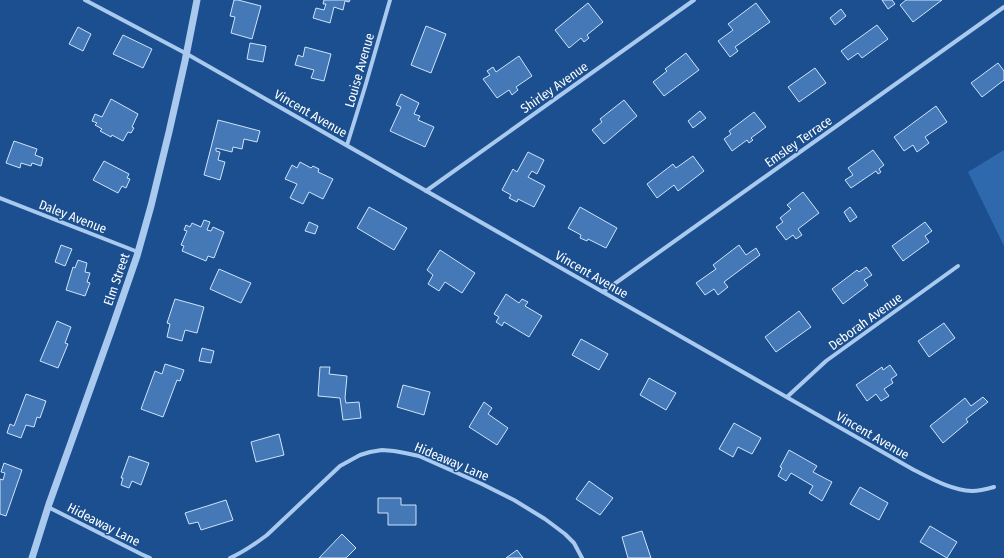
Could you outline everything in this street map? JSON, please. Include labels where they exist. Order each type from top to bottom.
[{"type":"street","name":"Vincent Avenue","points":[[85,0],[187,54],[914,470],[947,485],[972,491],[994,487]]},
{"type":"street","name":"Elm Street","points":[[32,558],[48,507],[138,252],[169,132],[187,54],[197,0]]},
{"type":"street","name":"Louise Avenue","points":[[347,146],[390,0]]},
{"type":"street","name":"Shirley Avenue","points":[[426,191],[694,0]]},
{"type":"street","name":"Emsley Terrace","points":[[603,292],[1004,7]]},
{"type":"street","name":"Daley Avenue","points":[[0,198],[138,252]]},
{"type":"street","name":"Deborah Avenue","points":[[787,397],[826,361],[958,266]]},
{"type":"street","name":"Hideaway Lane","points":[[230,558],[241,554],[261,540],[340,466],[360,455],[382,450],[405,452],[419,456],[514,500],[546,519],[565,534],[574,543],[582,558]]},
{"type":"street","name":"Hideaway Lane","points":[[48,507],[150,558]]},
{"type":"shaded area","points":[[1004,150],[1004,246],[968,172]]},
{"type":"building","points":[[234,0],[261,6],[252,39],[231,33],[235,17],[230,16]]},
{"type":"building","points":[[324,0],[350,0],[349,2],[345,1],[343,10],[334,7],[330,23],[313,18],[316,8],[324,10],[326,4],[323,4]]},
{"type":"building","points":[[882,0],[892,0],[895,4],[888,9]]},
{"type":"building","points":[[906,0],[942,0],[913,22],[900,5]]},
{"type":"building","points":[[588,3],[603,22],[587,35],[589,38],[584,42],[581,38],[569,48],[555,30]]},
{"type":"building","points":[[756,3],[770,22],[735,47],[738,51],[730,57],[718,41],[733,30],[728,24]]},
{"type":"building","points":[[841,9],[846,16],[835,25],[830,18]]},
{"type":"building","points":[[877,25],[888,39],[862,58],[858,53],[848,60],[841,51]]},
{"type":"building","points":[[426,26],[446,34],[431,73],[411,65]]},
{"type":"building","points":[[78,27],[91,34],[83,51],[69,44]]},
{"type":"building","points":[[123,35],[152,49],[143,68],[113,54]]},
{"type":"building","points":[[250,43],[266,46],[263,62],[247,59]]},
{"type":"building","points":[[305,47],[331,54],[324,81],[311,78],[314,70],[295,65],[298,55],[303,57]]},
{"type":"building","points":[[686,53],[699,70],[664,96],[653,82],[667,71],[665,69]]},
{"type":"building","points":[[519,56],[532,76],[516,87],[518,90],[512,95],[509,90],[497,98],[483,79],[490,75],[487,71],[493,67],[496,72]]},
{"type":"building","points":[[998,63],[1004,71],[1004,80],[982,97],[971,83]]},
{"type":"building","points":[[815,68],[826,83],[799,102],[788,87]]},
{"type":"building","points":[[401,94],[419,103],[414,114],[420,116],[418,120],[434,127],[425,147],[390,131],[401,107],[396,105]]},
{"type":"building","points":[[111,99],[138,114],[132,127],[134,128],[131,133],[128,132],[123,141],[100,131],[102,129],[95,125],[97,123],[92,121],[95,114],[102,117]]},
{"type":"building","points":[[624,100],[637,116],[604,144],[592,130],[602,122],[600,119]]},
{"type":"building","points":[[936,106],[947,122],[925,137],[929,143],[917,152],[913,145],[904,151],[894,137]]},
{"type":"building","points":[[700,111],[706,118],[693,128],[688,121]]},
{"type":"building","points":[[754,112],[766,127],[751,138],[753,140],[749,143],[747,140],[732,151],[724,139],[731,134],[729,131]]},
{"type":"building","points":[[218,120],[260,131],[257,142],[244,139],[242,149],[233,147],[232,152],[216,148],[216,151],[220,152],[218,160],[225,162],[220,180],[204,175]]},
{"type":"building","points":[[14,141],[37,149],[35,155],[43,158],[41,166],[32,163],[31,166],[21,163],[20,168],[6,163]]},
{"type":"building","points":[[873,150],[884,165],[879,169],[881,172],[878,174],[876,171],[851,188],[845,180],[853,175],[848,168]]},
{"type":"building","points":[[528,152],[544,160],[537,174],[532,171],[528,177],[545,186],[534,207],[518,199],[517,202],[509,198],[511,195],[502,190],[513,169],[517,172]]},
{"type":"building","points":[[693,156],[704,171],[678,191],[674,185],[657,198],[647,184],[673,164],[676,168]]},
{"type":"building","points":[[104,161],[129,174],[127,178],[130,179],[126,188],[122,186],[118,193],[93,180]]},
{"type":"building","points":[[300,162],[311,168],[313,166],[319,169],[318,172],[333,179],[323,199],[309,192],[303,204],[290,198],[297,184],[285,179],[292,165],[297,168]]},
{"type":"building","points":[[803,192],[819,213],[798,229],[802,235],[796,239],[793,235],[786,240],[776,227],[783,222],[780,218],[791,209],[787,205]]},
{"type":"building","points":[[369,207],[407,228],[394,250],[357,228]]},
{"type":"building","points":[[580,207],[617,228],[606,248],[588,239],[587,241],[580,238],[581,235],[568,228]]},
{"type":"building","points":[[850,207],[857,217],[850,222],[844,212]]},
{"type":"building","points":[[204,220],[210,222],[207,230],[211,231],[213,227],[224,232],[214,258],[208,256],[206,261],[182,251],[184,246],[181,245],[187,231],[184,230],[186,225],[190,227],[192,223],[201,227]]},
{"type":"building","points":[[309,222],[318,226],[315,234],[305,231]]},
{"type":"building","points":[[925,222],[932,231],[925,236],[929,242],[903,261],[892,246]]},
{"type":"building","points":[[61,245],[72,249],[65,266],[55,262]]},
{"type":"building","points":[[739,245],[746,255],[756,248],[760,255],[724,282],[728,287],[718,295],[714,289],[705,295],[696,283],[716,269],[713,265]]},
{"type":"building","points":[[440,250],[475,273],[462,293],[445,282],[439,291],[428,284],[433,275],[427,270]]},
{"type":"building","points":[[78,260],[87,263],[85,272],[90,273],[87,282],[90,283],[85,296],[66,290],[73,267],[75,268]]},
{"type":"building","points":[[866,267],[872,275],[864,280],[868,285],[843,304],[832,289],[857,270],[859,272]]},
{"type":"building","points":[[219,269],[251,283],[241,303],[210,289]]},
{"type":"building","points":[[506,294],[519,303],[522,299],[528,302],[525,306],[542,316],[529,337],[504,322],[502,326],[496,322],[499,317],[494,314]]},
{"type":"building","points":[[175,299],[204,307],[197,333],[185,330],[182,341],[167,337],[170,324],[167,323]]},
{"type":"building","points":[[799,311],[811,327],[776,352],[765,337]]},
{"type":"building","points":[[57,321],[71,327],[65,343],[68,344],[58,368],[40,361]]},
{"type":"building","points":[[944,323],[955,338],[929,357],[918,341]]},
{"type":"building","points":[[581,339],[608,354],[599,370],[572,355]]},
{"type":"building","points":[[202,348],[214,351],[211,363],[199,361]]},
{"type":"building","points":[[165,364],[184,370],[180,381],[177,380],[163,417],[141,409],[155,371],[162,374]]},
{"type":"building","points":[[890,365],[897,375],[891,379],[893,383],[884,389],[889,396],[881,401],[876,394],[867,401],[856,385],[882,367],[883,370]]},
{"type":"building","points":[[320,367],[330,367],[329,374],[347,376],[346,403],[359,402],[361,418],[343,420],[340,398],[318,396]]},
{"type":"building","points":[[649,378],[676,393],[666,410],[640,395]]},
{"type":"building","points":[[403,385],[430,392],[424,415],[397,407]]},
{"type":"building","points":[[26,394],[46,401],[40,418],[37,417],[34,427],[26,425],[21,438],[7,433],[10,424],[14,426]]},
{"type":"building","points":[[983,397],[988,402],[966,419],[968,422],[943,443],[930,426],[965,398],[971,406]]},
{"type":"building","points":[[484,402],[492,408],[488,414],[508,428],[497,445],[469,427]]},
{"type":"building","points":[[734,423],[761,438],[752,454],[738,447],[733,457],[719,449]]},
{"type":"building","points":[[279,434],[284,455],[256,462],[251,442]]},
{"type":"building","points":[[789,450],[817,466],[813,472],[832,482],[822,501],[809,493],[813,486],[791,473],[786,481],[778,476],[782,468],[780,467]]},
{"type":"building","points":[[129,456],[149,463],[141,485],[132,481],[129,488],[121,485],[123,478],[121,478]]},
{"type":"building","points":[[4,463],[22,470],[6,516],[0,514],[0,479],[3,480],[5,473],[1,472]]},
{"type":"building","points":[[589,481],[613,498],[600,515],[576,499]]},
{"type":"building","points":[[860,487],[888,503],[879,520],[850,504]]},
{"type":"building","points":[[378,498],[401,498],[401,505],[416,505],[416,525],[388,525],[388,513],[378,513]]},
{"type":"building","points":[[226,500],[233,520],[201,530],[198,522],[189,524],[185,513]]},
{"type":"building","points":[[930,526],[957,542],[947,558],[920,542]]},
{"type":"building","points":[[642,531],[651,558],[628,558],[622,537]]},
{"type":"building","points":[[342,534],[356,548],[346,558],[319,558]]},
{"type":"building","points":[[517,550],[523,558],[506,558]]}]
